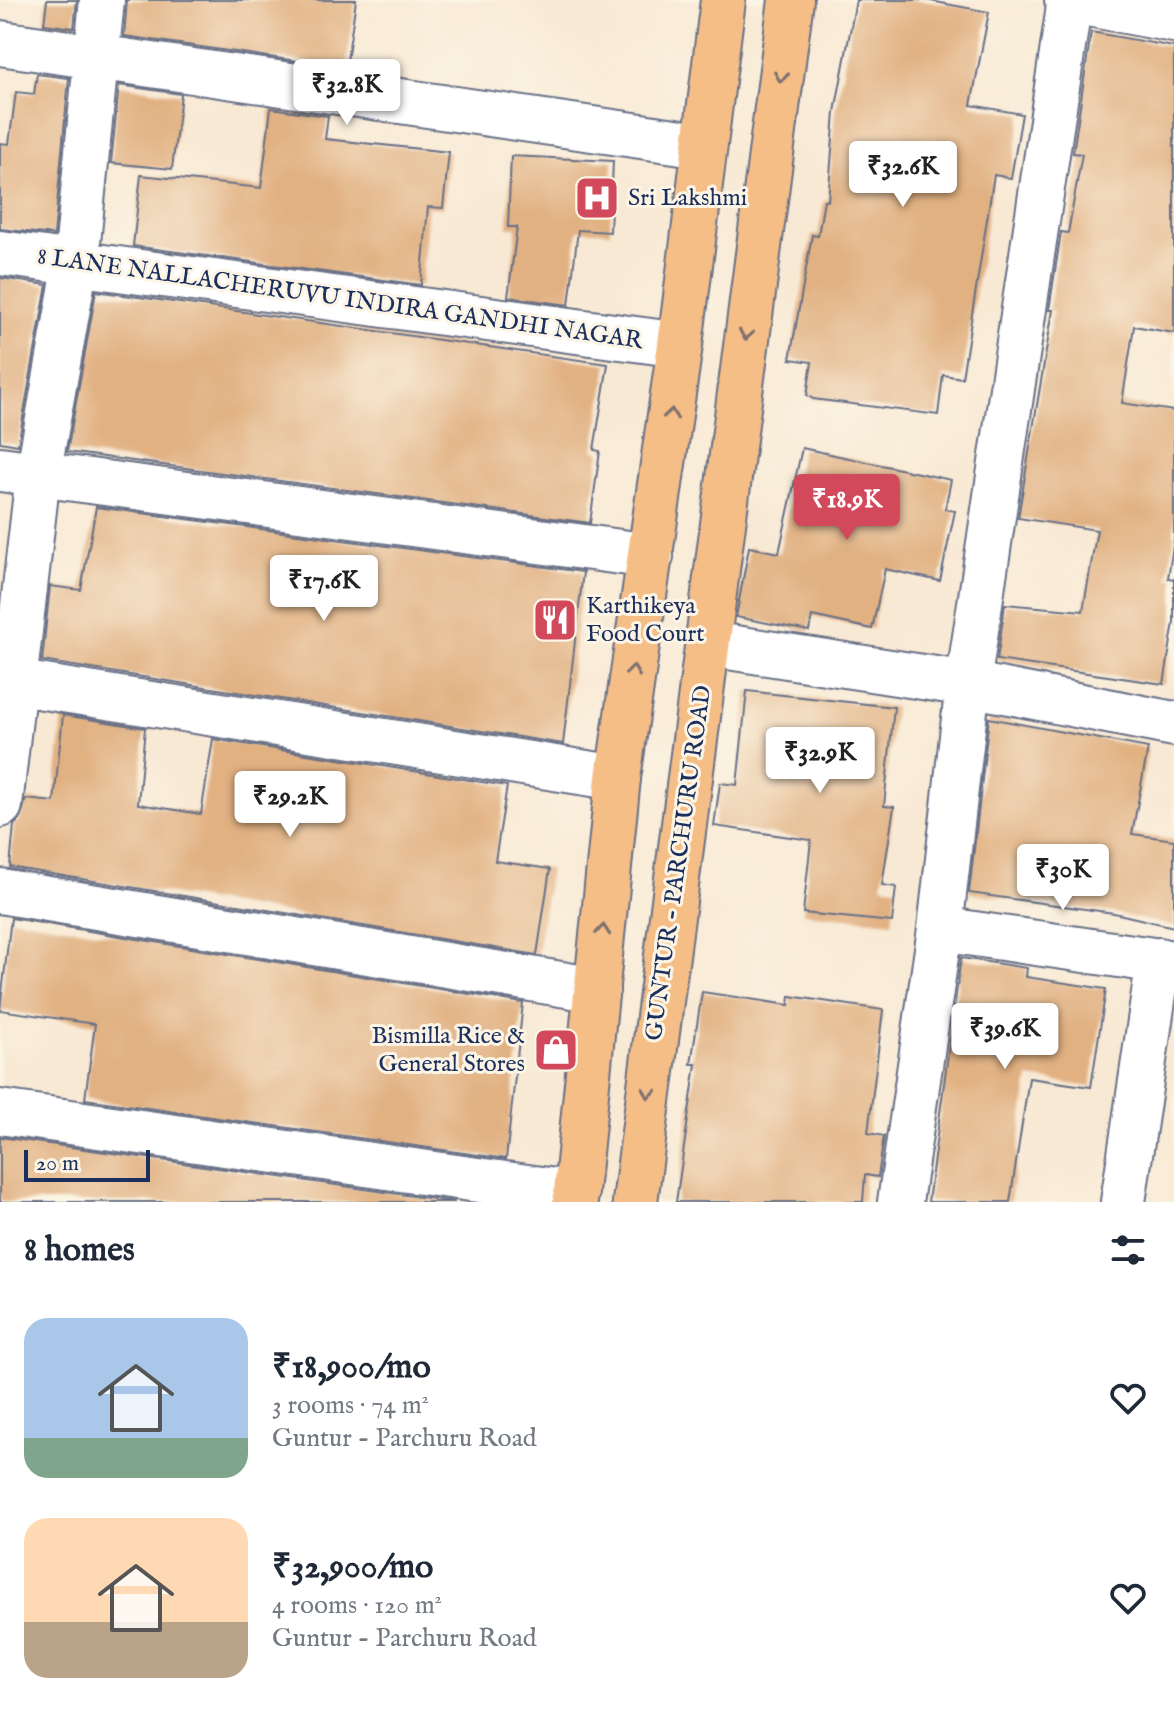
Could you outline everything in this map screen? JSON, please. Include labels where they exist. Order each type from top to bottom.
[{"type":"main road","points":[[575,1198],[618,778],[680,345],[723,0]]},
{"type":"main road","name":"GUNTUR - PARCHURU ROAD","points":[[635,1202],[791,0]]},
{"type":"street","points":[[0,805],[19,472],[76,263],[102,0]]},
{"type":"street","points":[[900,1202],[940,929],[968,684],[1069,0],[1174,20]]},
{"type":"street","points":[[0,43],[703,145]]},
{"type":"street","name":"8 LANE NALLACHERUVU INDIRA GANDHI NAGAR","points":[[0,253],[680,345]]},
{"type":"street","points":[[19,472],[651,556]]},
{"type":"street","points":[[709,644],[968,684],[1174,724]]},
{"type":"street","points":[[8,681],[618,778]]},
{"type":"street","points":[[0,891],[597,990]]},
{"type":"street","points":[[940,929],[1166,961],[1123,1202]]},
{"type":"street","points":[[0,1112],[575,1198]]},
{"type":"building","points":[[47,0],[77,0],[74,28],[44,24]]},
{"type":"building","points":[[127,0],[356,0],[346,68],[124,36]]},
{"type":"building","points":[[856,0],[925,0],[989,12],[971,105],[1022,114],[1011,178],[994,175],[962,378],[943,375],[938,415],[813,399],[807,395],[812,362],[790,359],[812,235],[818,236],[824,200],[828,201],[835,112]]},
{"type":"building","points":[[1091,32],[1174,47],[1174,333],[1134,326],[1122,403],[1174,411],[1174,540],[1168,578],[1174,579],[1174,622],[1164,684],[997,660],[1005,604],[1083,611],[1097,530],[1018,518],[1053,310],[1049,310],[1061,232],[1068,233],[1082,154],[1073,153]]},
{"type":"building","points":[[37,74],[69,78],[54,235],[0,229],[0,143],[9,144],[16,92],[34,94]]},
{"type":"building","points":[[119,85],[181,94],[172,169],[111,163]]},
{"type":"building","points":[[271,108],[328,116],[325,139],[449,152],[443,208],[428,207],[421,285],[133,246],[141,175],[261,188]]},
{"type":"building","points":[[511,156],[613,161],[610,232],[578,230],[569,305],[508,297],[517,227],[508,227]]},
{"type":"building","points":[[0,278],[47,285],[18,445],[0,442]]},
{"type":"building","points":[[96,291],[608,364],[594,450],[600,451],[590,523],[67,452]]},
{"type":"building","points":[[802,448],[951,480],[945,509],[955,511],[940,581],[885,569],[872,629],[812,616],[809,631],[736,617],[749,547],[779,553]]},
{"type":"building","points":[[96,507],[583,572],[563,744],[42,661],[50,586],[81,590]]},
{"type":"building","points":[[747,691],[894,707],[884,806],[894,807],[882,885],[896,887],[892,922],[803,913],[811,840],[714,826],[720,783],[737,785]]},
{"type":"building","points":[[63,715],[145,728],[138,804],[201,814],[213,739],[507,786],[495,861],[550,869],[537,955],[10,867],[14,825],[20,819],[26,799],[54,802]]},
{"type":"building","points":[[989,718],[1148,748],[1132,834],[1174,840],[1174,927],[1114,913],[969,893]]},
{"type":"building","points":[[11,918],[523,1003],[506,1159],[85,1099],[95,1024],[0,1010]]},
{"type":"building","points":[[961,958],[1027,968],[1026,977],[1106,989],[1091,1087],[1029,1078],[1010,1202],[928,1202]]},
{"type":"building","points":[[702,992],[789,1005],[790,996],[883,1010],[868,1133],[884,1136],[878,1177],[865,1175],[863,1202],[676,1202],[696,1064],[691,1064]]},
{"type":"building","points":[[0,1137],[455,1202],[0,1202]]},
{"type":"place","name":"Sri Lakshmi","points":[[597,198]]},
{"type":"place","name":"Karthikeya Food Court","points":[[555,620]]},
{"type":"place","name":"Bismilla Rice & General Stores","points":[[556,1050]]}]
